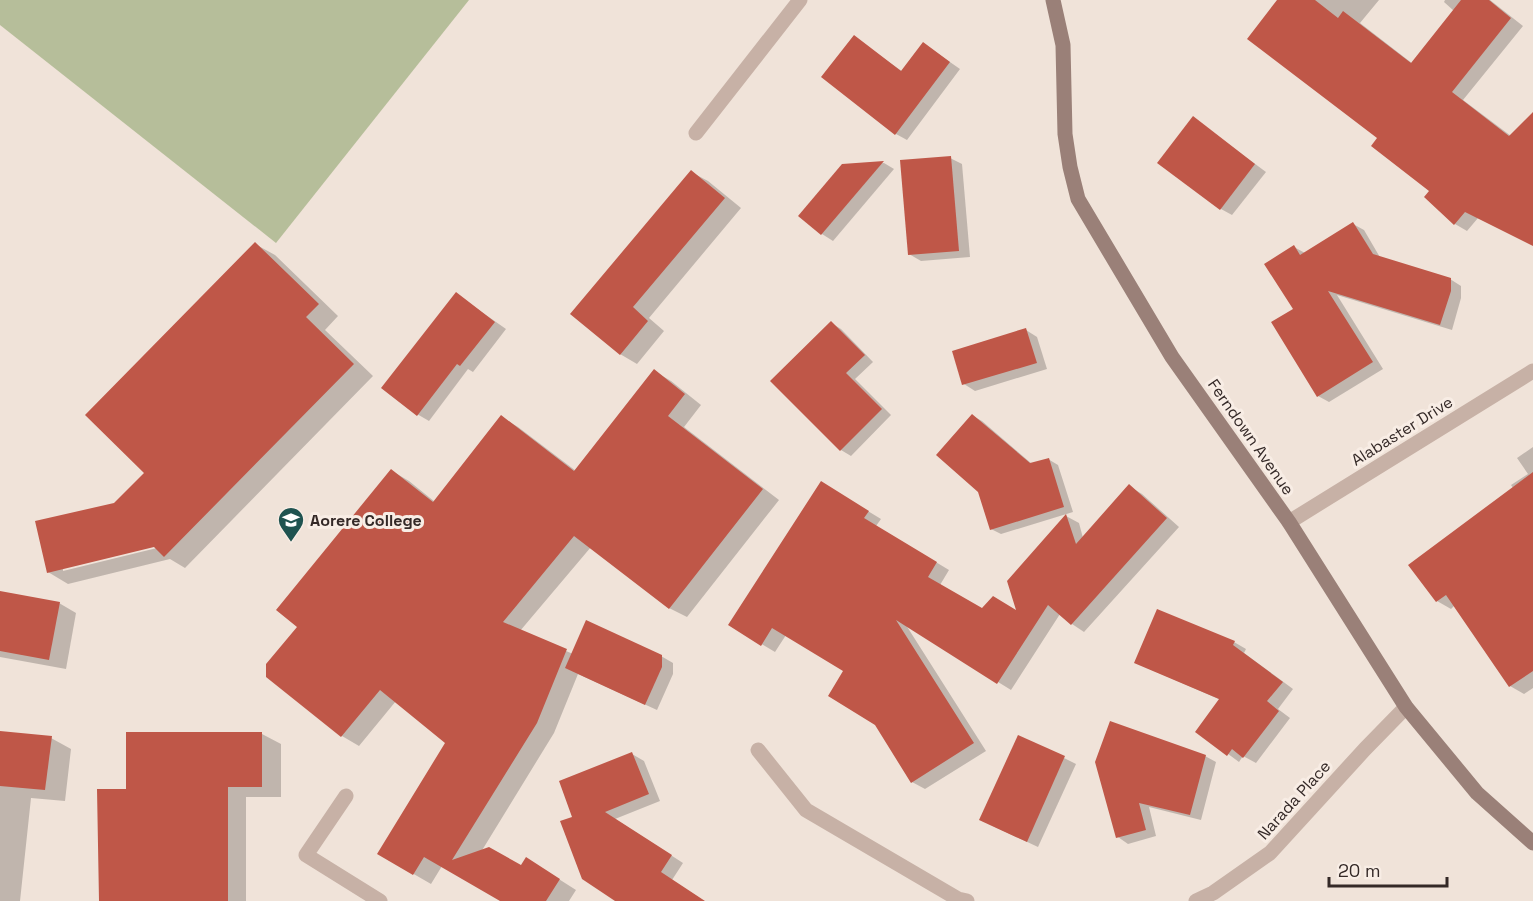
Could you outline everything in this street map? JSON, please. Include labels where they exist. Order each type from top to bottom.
[{"type":"main road","name":"Ferndown Avenue","points":[[1053,0],[1063,45],[1065,134],[1078,199],[1172,357],[1289,522],[1406,707],[1477,793],[1533,843]]},
{"type":"street","points":[[696,133],[800,0]]},
{"type":"street","name":"Alabaster Drive","points":[[1289,522],[1533,371]]},
{"type":"street","name":"Narada Place","points":[[1196,901],[1213,893],[1270,853],[1365,748],[1406,707]]},
{"type":"street","points":[[758,750],[806,810],[958,899],[967,901]]},
{"type":"street","points":[[346,796],[306,855],[380,901]]},
{"type":"green space","points":[[0,0],[469,0],[276,243],[0,25]]},
{"type":"building","points":[[1277,0],[1315,0],[1338,18],[1343,11],[1411,63],[1461,0],[1489,0],[1511,18],[1452,92],[1509,136],[1533,112],[1533,246],[1465,212],[1454,225],[1424,197],[1429,191],[1371,146],[1377,138],[1247,39]]},
{"type":"building","points":[[854,35],[901,71],[923,42],[950,62],[895,135],[821,77]]},
{"type":"building","points":[[1193,116],[1255,164],[1220,210],[1157,163]]},
{"type":"building","points":[[951,156],[959,251],[908,255],[900,160]]},
{"type":"building","points":[[884,161],[821,235],[798,216],[842,164]]},
{"type":"building","points":[[691,170],[725,198],[633,307],[648,321],[620,355],[570,314]]},
{"type":"building","points":[[1353,222],[1373,254],[1451,278],[1451,291],[1440,325],[1328,291],[1373,362],[1317,397],[1271,322],[1293,309],[1264,264],[1294,245],[1300,255]]},
{"type":"building","points":[[255,242],[319,304],[306,317],[354,364],[164,557],[154,547],[47,573],[35,521],[114,503],[144,473],[85,415]]},
{"type":"building","points":[[456,292],[495,322],[460,366],[457,364],[417,416],[381,388]]},
{"type":"building","points":[[831,321],[865,355],[846,373],[882,409],[840,451],[770,381]]},
{"type":"building","points":[[1026,328],[1037,363],[962,385],[952,351]]},
{"type":"building","points":[[654,369],[685,394],[668,416],[763,489],[669,609],[574,536],[503,622],[567,649],[537,723],[452,860],[489,847],[521,865],[526,857],[560,879],[546,901],[500,901],[424,857],[413,875],[377,854],[445,743],[380,690],[341,737],[266,677],[266,664],[297,627],[276,610],[391,469],[433,502],[501,415],[574,471]]},
{"type":"building","points":[[972,414],[1030,463],[1049,458],[1064,507],[990,530],[978,492],[936,455]]},
{"type":"building","points":[[1533,472],[1533,671],[1509,687],[1446,595],[1436,602],[1408,565]]},
{"type":"building","points":[[821,481],[869,511],[864,518],[937,562],[928,577],[982,608],[993,596],[1016,610],[1007,581],[1066,514],[1076,544],[1129,484],[1167,518],[1071,625],[1048,605],[997,684],[896,620],[974,743],[911,783],[875,725],[828,696],[843,671],[772,628],[761,646],[728,625]]},
{"type":"building","points":[[0,591],[60,602],[49,660],[0,651]]},
{"type":"building","points":[[1157,609],[1235,641],[1233,645],[1283,682],[1267,701],[1279,711],[1243,758],[1232,749],[1227,756],[1195,732],[1219,699],[1134,663]]},
{"type":"building","points":[[586,620],[662,655],[662,667],[645,705],[565,668]]},
{"type":"building","points":[[1110,721],[1206,755],[1190,815],[1139,803],[1146,830],[1116,838],[1095,762]]},
{"type":"building","points":[[0,731],[52,736],[45,790],[0,786]]},
{"type":"building","points":[[126,732],[262,732],[262,787],[228,787],[228,901],[99,901],[97,789],[126,789]]},
{"type":"building","points":[[1018,735],[1065,756],[1027,842],[979,820]]},
{"type":"building","points":[[632,752],[649,794],[605,812],[672,855],[661,872],[705,901],[615,901],[582,879],[560,821],[572,817],[559,781]]},
{"type":"place","name":"Aorere College","points":[[291,543]]}]
